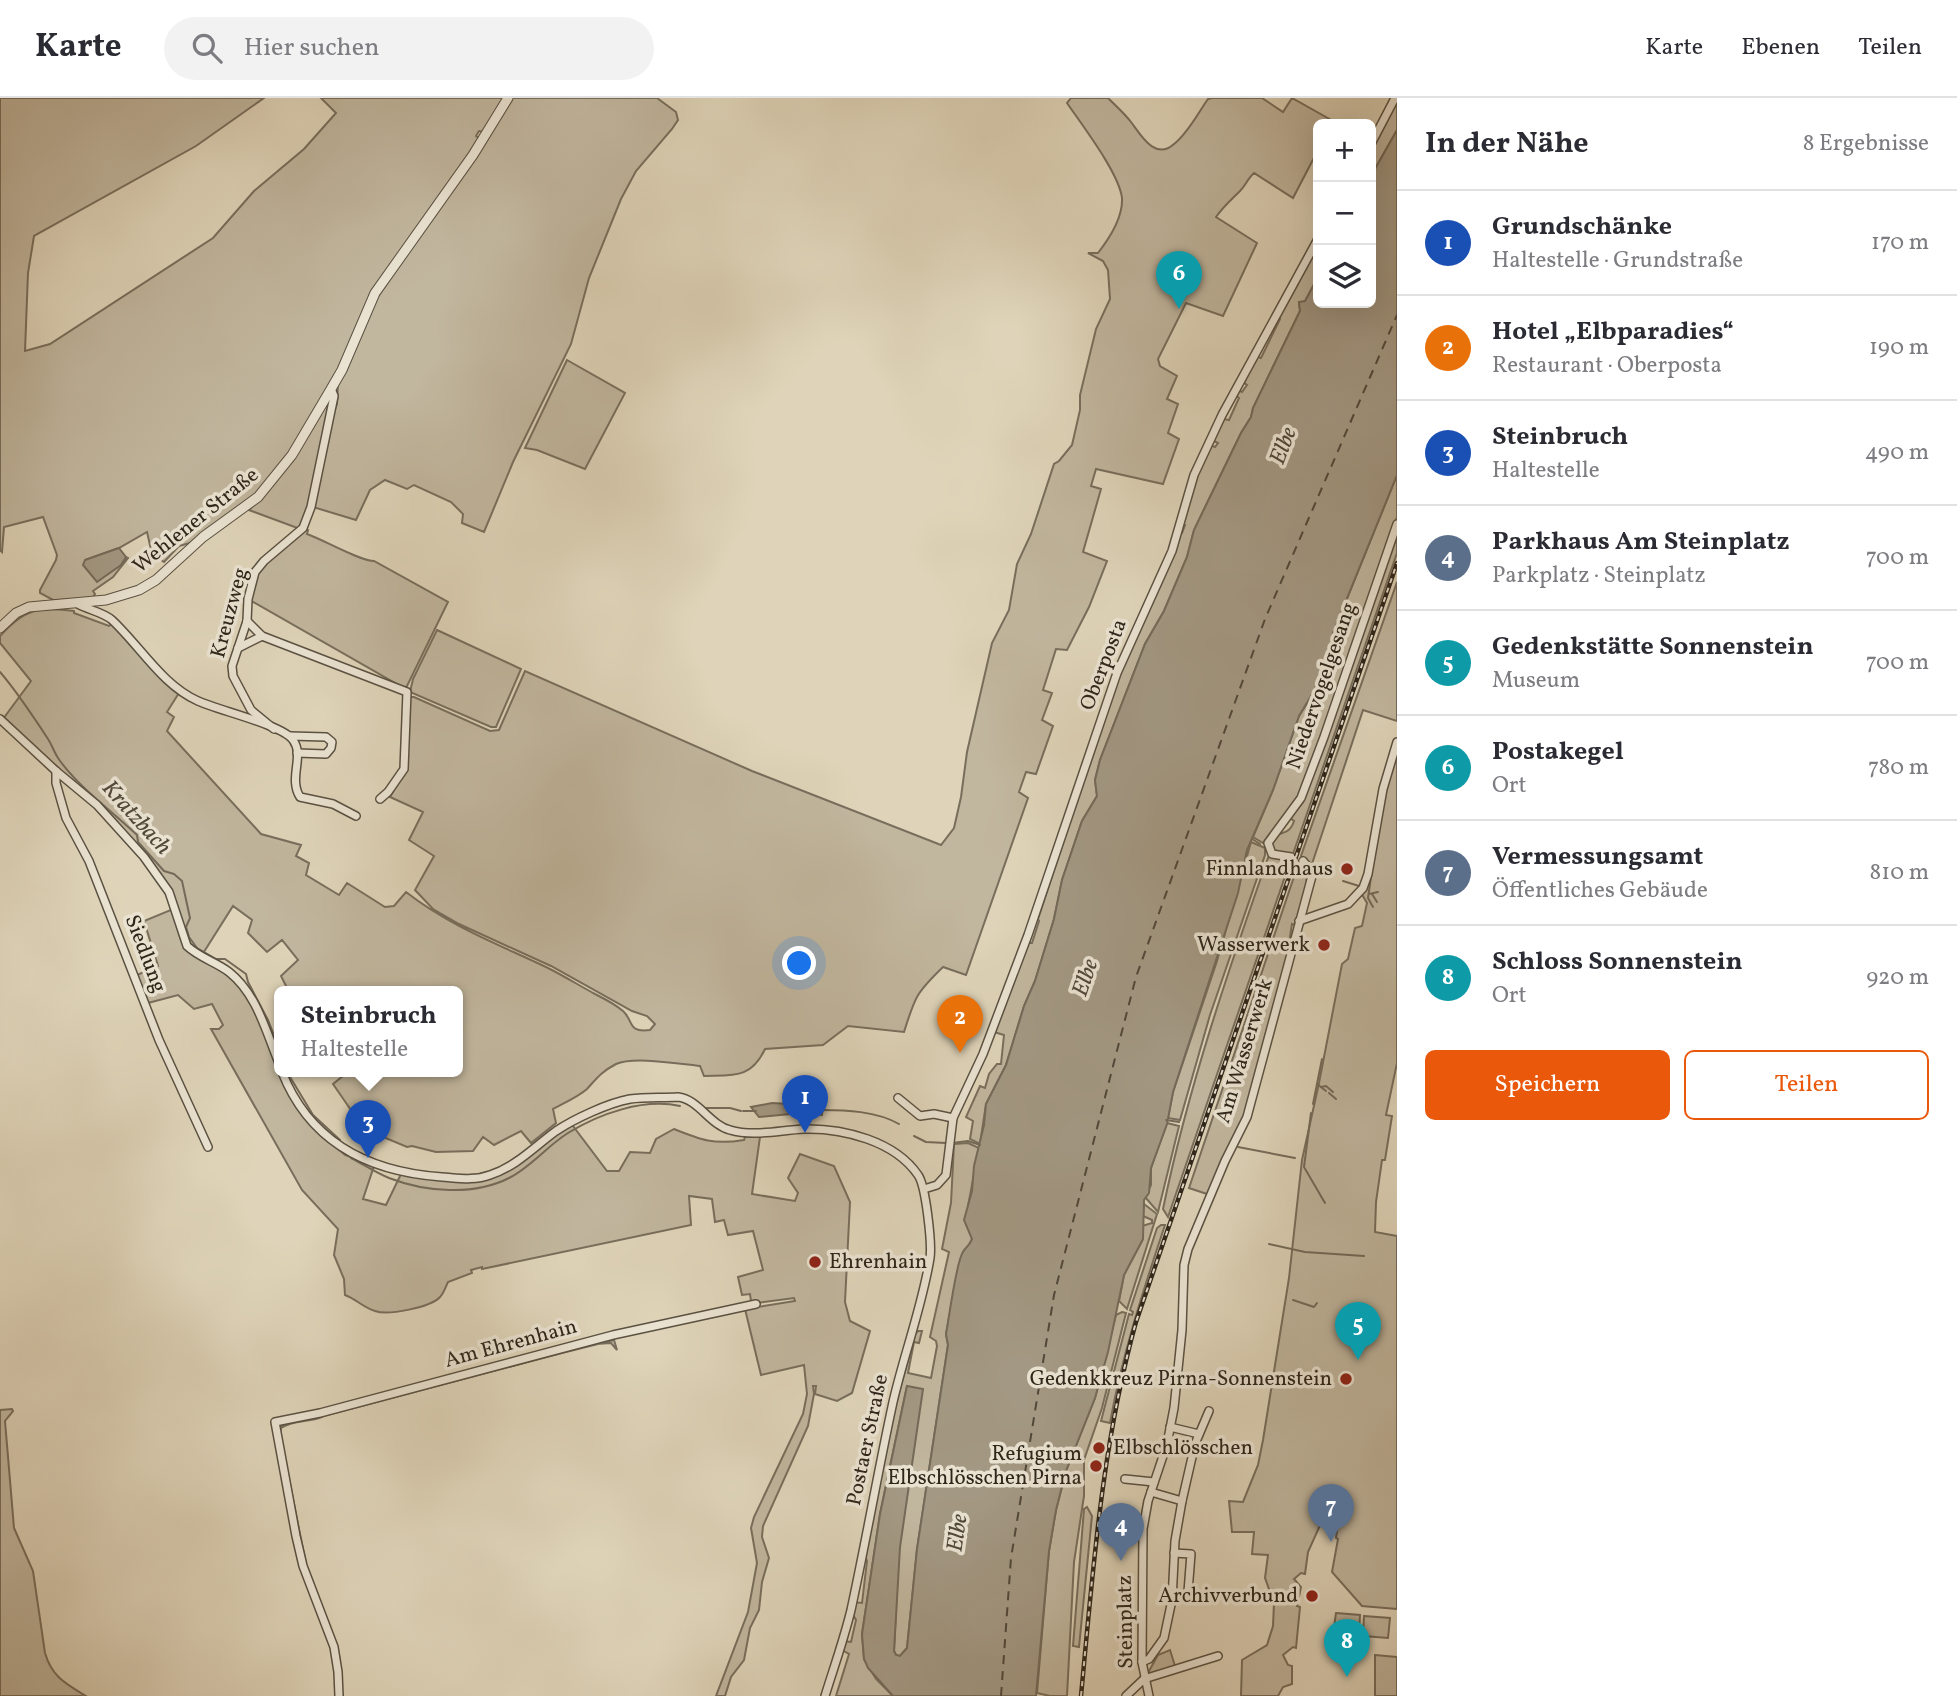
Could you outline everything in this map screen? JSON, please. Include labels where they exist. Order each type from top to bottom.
[{"type":"street","name":"Wehlener Straße","points":[[0,628],[16,613],[29,607],[78,604],[130,594],[156,580],[202,537],[258,497],[292,455],[331,389],[375,293],[473,155],[508,98]]},
{"type":"street","points":[[1376,134],[1395,98]]},
{"type":"street","name":"Oberposta","points":[[924,1189],[937,1185],[946,1175],[953,1118],[983,1054],[1028,935],[1117,673],[1172,551],[1194,475],[1222,415],[1315,245]]},
{"type":"street","name":"Kreuzweg","points":[[274,729],[251,710],[233,676],[232,666],[247,621],[248,599],[256,572],[264,561],[303,528],[312,507],[334,396],[331,389]]},
{"type":"street","name":"Niedervogelgesang","points":[[1291,857],[1277,856],[1269,851],[1269,839],[1301,798],[1397,524]]},
{"type":"street","points":[[106,600],[109,617]]},
{"type":"street","points":[[78,604],[109,617],[158,671],[196,700],[247,717],[290,736],[326,737],[332,742],[326,754],[297,753]]},
{"type":"street","points":[[247,621],[262,636],[407,692],[404,769],[380,799]]},
{"type":"street","points":[[238,648],[262,636]]},
{"type":"street","points":[[0,719],[105,813],[163,880],[175,905],[187,946],[228,971],[250,996],[274,1050]]},
{"type":"street","points":[[290,736],[296,745],[294,781],[300,797],[333,804],[356,816]]},
{"type":"street","points":[[1299,921],[1348,904],[1363,888],[1368,874],[1383,789],[1397,742]]},
{"type":"street","name":"Siedlung","points":[[56,771],[66,818],[88,859],[159,1040],[208,1147]]},
{"type":"street","points":[[60,796],[74,786]]},
{"type":"street","name":"Am Wasserwerk","points":[[1170,1427],[1181,1343],[1184,1265],[1188,1249],[1225,1161],[1247,1117],[1312,876],[1303,861]]},
{"type":"street","name":"Postaer Straße","points":[[285,1077],[300,1105],[320,1131],[350,1154],[410,1174],[470,1179],[489,1175],[508,1167],[570,1122],[621,1101],[684,1098],[712,1121],[728,1130],[748,1133],[829,1130],[873,1142],[903,1158],[920,1177],[924,1189],[931,1255],[891,1410],[850,1612],[825,1696]]},
{"type":"street","points":[[898,1098],[913,1112],[924,1116],[934,1114],[953,1118]]},
{"type":"street","name":"Am Ehrenhain","points":[[339,1696],[334,1647],[303,1566],[275,1422],[320,1413],[613,1335],[756,1304]]},
{"type":"street","points":[[1142,1662],[1149,1659],[1164,1638],[1172,1600],[1174,1553],[1182,1501],[1199,1434],[1209,1411]]},
{"type":"street","points":[[1170,1427],[1199,1434]]},
{"type":"street","name":"Steinplatz","points":[[1149,1696],[1142,1662],[1143,1529],[1170,1427]]},
{"type":"street","points":[[1125,1479],[1154,1482]]},
{"type":"street","points":[[1151,1492],[1182,1501]]},
{"type":"street","points":[[1172,1600],[1180,1599],[1188,1592],[1191,1555],[1174,1553]]},
{"type":"street","name":"Steinplatz","points":[[1144,1679],[1218,1656]]},
{"type":"street","points":[[1126,1696],[1144,1679]]},
{"type":"shaded area","points":[[0,98],[264,98],[196,146],[34,236],[28,273],[25,351],[50,344],[213,238],[254,191],[304,149],[336,113],[321,98],[505,98],[484,132],[479,131],[476,136],[480,139],[383,276],[339,369],[291,452],[255,496],[190,543],[179,546],[164,562],[152,554],[147,532],[119,548],[85,560],[121,565],[126,557],[128,558],[113,577],[93,591],[95,594],[92,599],[53,600],[40,593],[57,555],[43,517],[4,527],[2,552],[0,550]]},
{"type":"shaded area","points":[[511,98],[657,98],[676,112],[678,120],[636,171],[621,199],[589,278],[571,344],[513,462],[484,532],[462,523],[463,514],[451,502],[414,485],[407,489],[385,480],[370,490],[356,520],[313,507],[331,419],[337,404],[338,383],[369,310]]},
{"type":"shaded area","points":[[1071,98],[1108,98],[1149,144],[1161,150],[1179,139],[1208,99],[1212,98],[1262,98],[1283,112],[1292,98],[1329,119],[1313,119],[1313,160],[1293,198],[1254,173],[1216,217],[1257,243],[1223,316],[1186,303],[1158,359],[1160,366],[1177,376],[1167,399],[1178,404],[1168,433],[1179,439],[1163,484],[1096,469],[1091,486],[1101,489],[1083,552],[1107,561],[1089,607],[1067,650],[1056,649],[1043,690],[1052,693],[1042,720],[1053,726],[1036,774],[1026,772],[1019,792],[1028,798],[966,975],[943,967],[917,996],[904,1032],[848,1026],[823,1045],[765,1049],[754,1066],[732,1075],[704,1076],[700,1066],[669,1062],[624,1062],[616,1064],[583,1092],[553,1109],[556,1123],[531,1143],[521,1131],[494,1145],[483,1137],[473,1151],[436,1152],[407,1147],[364,1129],[333,1084],[342,1077],[463,1077],[463,986],[286,986],[281,976],[298,960],[282,940],[267,952],[248,933],[252,920],[233,906],[202,955],[189,944],[177,905],[164,879],[58,769],[3,719],[31,681],[0,643],[0,636],[17,620],[33,612],[51,609],[74,611],[109,626],[112,624],[179,693],[167,712],[174,717],[167,731],[261,834],[301,845],[296,856],[309,863],[306,875],[339,895],[347,883],[385,907],[394,906],[406,892],[458,925],[548,968],[610,1002],[623,1011],[634,1028],[650,1030],[655,1024],[647,1016],[632,1011],[551,966],[459,924],[433,909],[415,890],[434,856],[409,840],[423,812],[390,797],[402,776],[408,697],[414,697],[490,731],[499,730],[525,671],[752,771],[941,845],[954,828],[967,752],[992,643],[1009,610],[1017,564],[1031,534],[1054,464],[1072,445],[1080,410],[1080,395],[1096,329],[1110,299],[1108,270],[1103,261],[1088,253],[1098,253],[1111,234],[1118,220],[1122,198],[1114,176],[1067,103]]},
{"type":"shaded area","points":[[1397,99],[1397,130],[1376,167],[1376,139]]},
{"type":"shaded area","points":[[1313,254],[1313,287],[1305,302],[1299,302],[1300,311],[1194,530],[1187,557],[1164,611],[1145,644],[1100,760],[1095,780],[1097,796],[1082,821],[1062,880],[1054,919],[1035,981],[1024,1006],[1006,1065],[986,1104],[980,1144],[970,1139],[973,1121],[966,1117],[980,1086],[985,1088],[989,1074],[997,1064],[1001,1064],[1004,1035],[994,1032],[1028,943],[1032,943],[1119,673],[1182,533],[1191,491],[1210,445],[1215,447],[1218,443],[1212,440],[1224,419],[1229,420],[1239,398],[1235,395],[1238,390],[1242,392],[1247,385],[1243,382],[1255,356],[1261,358],[1279,317]]},
{"type":"shaded area","points":[[567,360],[625,393],[585,469],[525,448]]},
{"type":"shaded area","points":[[327,400],[330,402],[309,506],[300,529],[249,510],[260,499]]},
{"type":"shaded area","points":[[1397,475],[1397,517],[1322,736],[1298,796],[1263,843],[1253,837],[1299,716],[1315,691],[1332,647],[1333,633]]},
{"type":"shaded area","points":[[303,528],[308,530],[307,534],[360,558],[374,561],[448,602],[404,688],[248,599],[255,572]]},
{"type":"shaded area","points":[[1397,532],[1397,553],[1293,854],[1272,851],[1271,842],[1276,835],[1291,827],[1294,821],[1290,818],[1303,802]]},
{"type":"shaded area","points":[[1397,582],[1397,721],[1363,710],[1312,864],[1301,856]]},
{"type":"shaded area","points":[[437,630],[521,669],[496,727],[410,692],[413,679]]},
{"type":"shaded area","points":[[1397,747],[1397,1063],[1386,1115],[1392,1116],[1385,1160],[1382,1160],[1375,1232],[1397,1236],[1397,1609],[1362,1606],[1332,1572],[1339,1515],[1326,1512],[1308,1552],[1305,1574],[1301,1573],[1294,1579],[1301,1587],[1297,1606],[1300,1607],[1296,1648],[1293,1647],[1283,1655],[1288,1665],[1292,1666],[1292,1684],[1283,1687],[1278,1696],[1241,1696],[1242,1660],[1267,1645],[1273,1626],[1274,1603],[1265,1578],[1268,1555],[1252,1554],[1254,1532],[1232,1532],[1229,1501],[1243,1502],[1258,1465],[1289,1278],[1302,1160],[1342,964],[1348,959],[1355,928],[1362,926],[1367,903],[1361,893]]},
{"type":"shaded area","points":[[1251,842],[1265,848],[1265,855],[1210,1015],[1180,1120],[1168,1118],[1173,1092],[1217,961]]},
{"type":"shaded area","points":[[1269,855],[1279,859],[1291,859],[1168,1217],[1163,1209],[1184,1119],[1224,986]]},
{"type":"shaded area","points":[[1299,862],[1304,868],[1307,883],[1296,925],[1292,924],[1292,938],[1245,1116],[1207,1194],[1189,1188]]},
{"type":"shaded area","points":[[173,909],[180,937],[186,948],[226,972],[238,984],[257,1013],[274,1059],[274,1077],[282,1077],[319,1132],[345,1155],[374,1166],[363,1199],[386,1205],[402,1172],[417,1175],[489,1175],[570,1122],[607,1171],[619,1171],[630,1152],[650,1153],[656,1139],[674,1129],[716,1142],[760,1137],[752,1194],[795,1201],[798,1193],[788,1178],[800,1154],[834,1166],[850,1202],[845,1302],[850,1321],[870,1331],[852,1393],[837,1401],[815,1394],[816,1386],[813,1386],[808,1426],[763,1526],[762,1537],[769,1558],[762,1582],[759,1610],[750,1628],[744,1660],[731,1677],[725,1696],[716,1696],[748,1612],[757,1563],[751,1528],[803,1414],[807,1394],[804,1365],[761,1375],[745,1309],[795,1301],[794,1298],[757,1303],[751,1301],[750,1294],[742,1295],[738,1277],[763,1270],[753,1231],[728,1235],[724,1220],[715,1222],[712,1199],[689,1196],[691,1225],[471,1270],[472,1273],[448,1282],[435,1301],[419,1307],[389,1312],[367,1308],[345,1295],[344,1279],[334,1255],[338,1229],[302,1190],[211,1029],[219,1029],[223,1025],[212,1004],[194,1009],[178,995],[148,1003],[137,975],[158,966],[144,921]]},
{"type":"shaded area","points":[[1167,1123],[1179,1126],[1158,1212],[1145,1197],[1151,1185],[1151,1168]]},
{"type":"shaded area","points":[[968,1143],[979,1148],[968,1206],[972,1239],[959,1264],[946,1334],[948,1345],[917,1549],[907,1648],[900,1656],[894,1651],[907,1386],[880,1514],[862,1634],[864,1659],[876,1679],[893,1696],[836,1696],[849,1654],[842,1650],[844,1641],[851,1642],[856,1620],[852,1613],[854,1602],[862,1603],[867,1561],[865,1556],[896,1404],[915,1334],[918,1331],[922,1331],[919,1343],[914,1342],[908,1373],[931,1378],[937,1346],[936,1341],[930,1337],[949,1252],[942,1249],[951,1203],[954,1144]]},
{"type":"shaded area","points":[[1144,1204],[1157,1214],[1127,1309],[1119,1301],[1124,1275],[1143,1239],[1142,1226],[1152,1223],[1152,1220],[1143,1216]]},
{"type":"shaded area","points":[[1165,1225],[1127,1348],[1110,1423],[1101,1421],[1129,1314],[1132,1315],[1133,1312],[1130,1310],[1157,1228]]},
{"type":"shaded area","points":[[1126,1313],[1102,1408],[1084,1460],[1084,1496],[1074,1562],[1067,1696],[1050,1696],[1037,1693],[1049,1551],[1056,1510],[1066,1471],[1095,1398],[1116,1315]]},
{"type":"shaded area","points":[[614,1340],[617,1350],[611,1343],[599,1344]]},
{"type":"shaded area","points":[[562,1353],[319,1418],[291,1423],[281,1428],[306,1564],[340,1659],[341,1696],[333,1644],[309,1579],[300,1546],[278,1436],[279,1428],[286,1422]]},
{"type":"shaded area","points":[[12,1409],[5,1421],[14,1528],[33,1571],[45,1653],[56,1674],[86,1696],[0,1696],[0,1410]]},
{"type":"shaded area","points":[[1087,1507],[1092,1516],[1079,1647],[1073,1646],[1084,1509]]},
{"type":"shaded area","points":[[1336,1613],[1360,1615],[1358,1651],[1331,1648]]},
{"type":"shaded area","points":[[1364,1616],[1390,1618],[1388,1638],[1363,1636]]},
{"type":"shaded area","points":[[1170,1650],[1175,1666],[1149,1674],[1158,1655]]},
{"type":"shaded area","points":[[1375,1655],[1397,1657],[1397,1696],[1375,1696]]},
{"type":"water","name":"Elbe","points":[[1397,130],[1397,475],[1333,633],[1332,647],[1314,691],[1299,716],[1273,790],[1247,850],[1238,893],[1173,1092],[1167,1124],[1151,1168],[1149,1193],[1144,1200],[1143,1239],[1124,1275],[1095,1398],[1066,1471],[1056,1510],[1049,1551],[1036,1696],[893,1696],[868,1668],[864,1659],[862,1634],[880,1514],[907,1386],[923,1389],[900,1547],[894,1651],[900,1656],[907,1648],[917,1549],[948,1345],[946,1334],[953,1291],[960,1258],[972,1239],[964,1220],[972,1191],[986,1104],[1006,1065],[1054,919],[1062,880],[1082,821],[1097,796],[1095,780],[1100,760],[1145,644],[1164,611],[1187,557],[1194,530],[1300,311],[1299,302],[1305,301],[1313,286],[1313,308],[1376,308],[1376,167]]},
{"type":"water","points":[[119,548],[126,557],[121,565],[97,582],[83,565],[85,560]]},
{"type":"water","points":[[772,1103],[823,1106],[822,1115],[801,1113],[759,1117],[751,1107]]},
{"type":"waterway","name":"Kratzbach","points":[[0,672],[31,713],[66,768],[137,835],[138,842],[164,871],[174,874],[182,881],[190,918],[186,927],[189,937],[197,948],[216,959],[225,959],[246,974],[274,1035]]},
{"type":"waterway","points":[[1252,839],[1260,844]]},
{"type":"waterway","points":[[1372,870],[1368,898],[1373,907]]},
{"type":"waterway","points":[[1343,881],[1359,886]]},
{"type":"waterway","points":[[1369,894],[1378,892]]},
{"type":"waterway","points":[[1372,894],[1377,902]]},
{"type":"waterway","points":[[1313,1104],[1322,1059]]},
{"type":"waterway","name":"Kratzbach","points":[[290,1077],[313,1115],[340,1140]]},
{"type":"waterway","points":[[1317,1084],[1326,1091]]},
{"type":"waterway","points":[[1321,1087],[1326,1086],[1333,1092]]},
{"type":"waterway","points":[[1329,1093],[1336,1099]]},
{"type":"waterway","name":"Kratzbach","points":[[351,1158],[403,1183],[449,1190],[481,1188],[509,1178],[560,1138],[607,1114],[651,1104],[680,1106]]},
{"type":"waterway","name":"Kratzbach","points":[[703,1108],[730,1108],[741,1111]]},
{"type":"waterway","name":"Kratzbach","points":[[821,1110],[871,1114],[899,1124]]},
{"type":"waterway","name":"Kratzbach","points":[[743,1111],[756,1111]]},
{"type":"waterway","points":[[1311,1113],[1304,1167],[1325,1203]]},
{"type":"waterway","points":[[1166,1120],[1179,1122]]},
{"type":"waterway","name":"Kratzbach","points":[[914,1136],[926,1142],[946,1143]]},
{"type":"waterway","name":"Kratzbach","points":[[952,1143],[968,1141],[980,1145]]},
{"type":"waterway","points":[[1238,1147],[1295,1158]]},
{"type":"waterway","points":[[1269,1244],[1305,1252],[1364,1256]]},
{"type":"waterway","points":[[1293,1300],[1314,1307],[1317,1303]]},
{"type":"ferry route","points":[[1001,1696],[1011,1558],[1054,1295],[1136,977],[1265,619],[1397,315]]},
{"type":"railway","points":[[1081,1696],[1107,1461],[1124,1368],[1136,1322],[1397,563]]},
{"type":"place","name":"Postakegel","points":[[1179,309]]},
{"type":"place","name":"Finnlandhaus","points":[[1347,869]]},
{"type":"place","name":"Wasserwerk","points":[[1324,945]]},
{"type":"place","name":"Hotel „Elbparadies“","points":[[960,1053]]},
{"type":"place","name":"Grundschänke","points":[[805,1133]]},
{"type":"place","name":"Steinbruch","points":[[368,1158]]},
{"type":"place","name":"Ehrenhain","points":[[815,1262]]},
{"type":"place","name":"Gedenkstätte Sonnenstein","points":[[1358,1360]]},
{"type":"place","name":"Gedenkkreuz Pirna-Sonnenstein","points":[[1346,1379]]},
{"type":"place","name":"Elbschlösschen","points":[[1099,1448]]},
{"type":"place","name":"Refugium Elbschlösschen Pirna","points":[[1096,1466]]},
{"type":"place","name":"Vermessungsamt","points":[[1331,1542]]},
{"type":"place","name":"Parkhaus Am Steinplatz","points":[[1121,1561]]},
{"type":"place","name":"Archivverbund","points":[[1312,1596]]},
{"type":"place","name":"Schloss Sonnenstein","points":[[1347,1677]]}]
